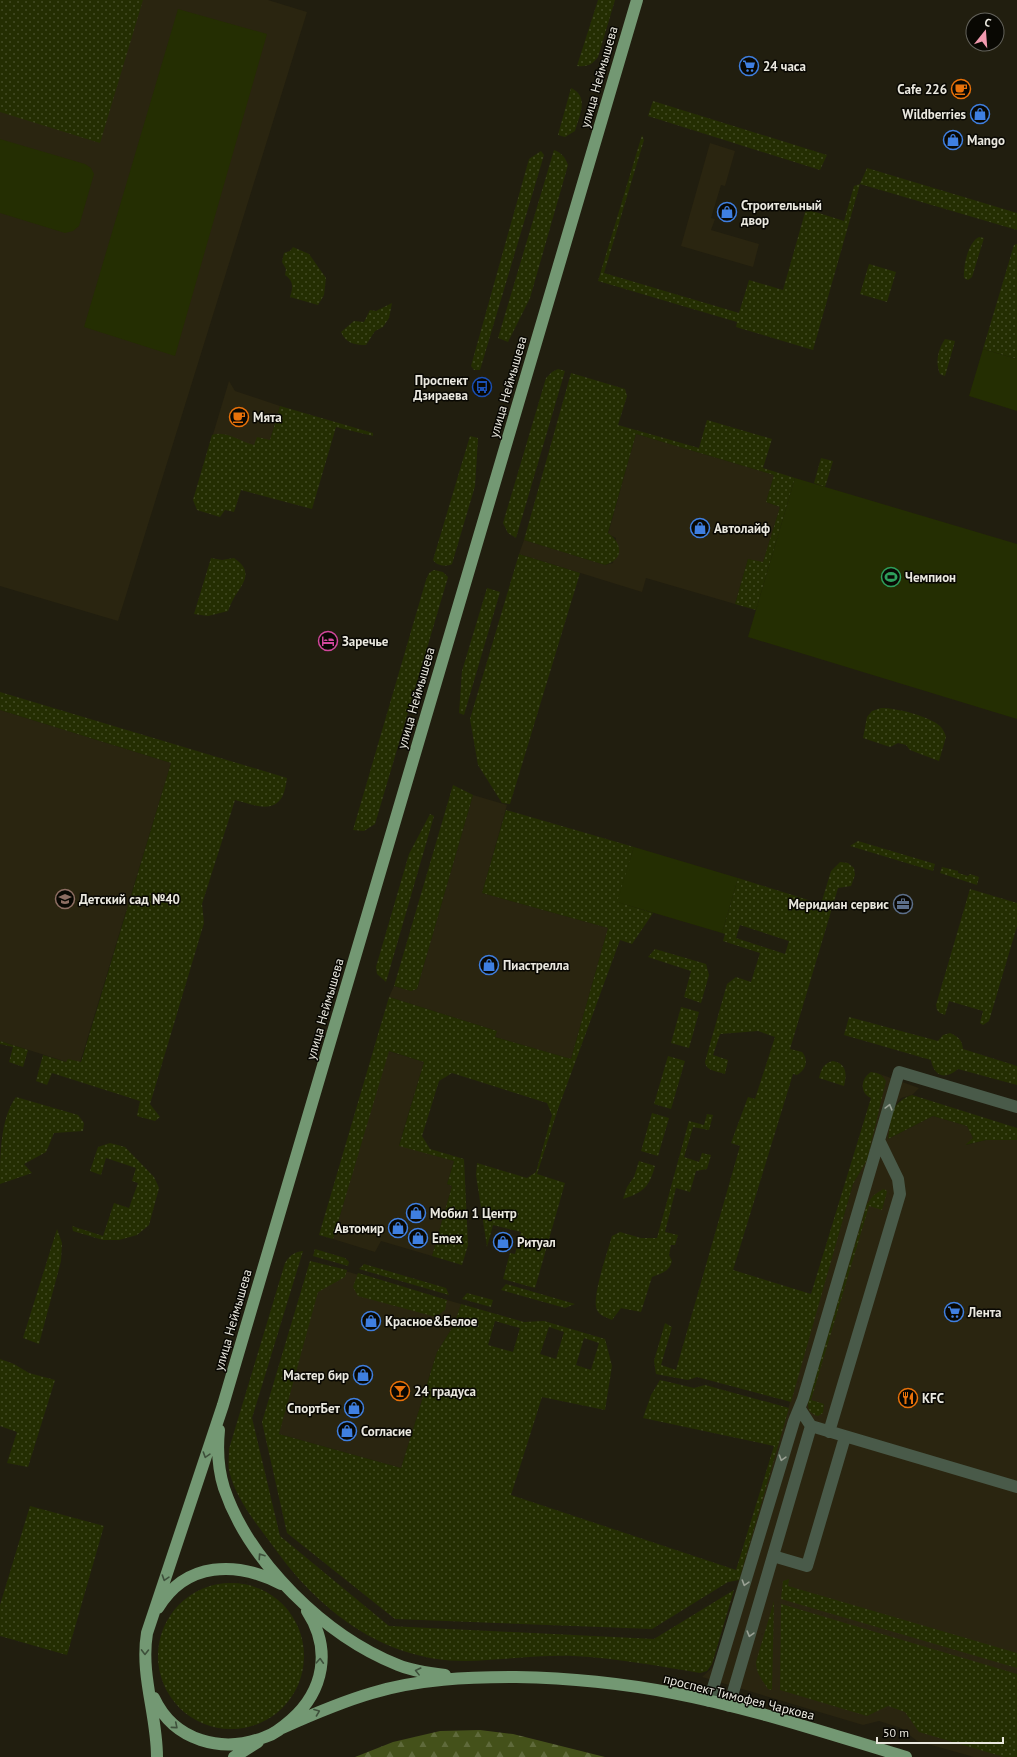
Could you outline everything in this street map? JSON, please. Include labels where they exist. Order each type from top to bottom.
[{"type":"main road","name":"улица Неймышева","points":[[223,1404],[637,0]]},
{"type":"main road","points":[[223,1404],[217,1449],[224,1486],[232,1508],[245,1533],[265,1562],[285,1586],[302,1603],[356,1644],[377,1656],[399,1666],[422,1672],[470,1677]]},
{"type":"main road","points":[[157,1757],[155,1725],[148,1682],[145,1648],[150,1622],[223,1404]]},
{"type":"main road","points":[[150,1622],[163,1600],[176,1587],[192,1576],[206,1571],[226,1568],[247,1570],[265,1576],[285,1586]]},
{"type":"main road","points":[[234,1757],[282,1728],[301,1711],[311,1697],[319,1679],[321,1661],[320,1644],[316,1624],[302,1603]]},
{"type":"main road","name":"проспект Тимофея Чаркова","points":[[282,1728],[314,1713],[372,1692],[424,1682],[470,1677],[550,1678],[646,1688],[709,1701],[906,1757]]},
{"type":"main road","points":[[148,1682],[154,1700],[162,1712],[173,1725],[185,1734],[200,1740],[223,1745],[246,1742],[266,1737]]},
{"type":"street","points":[[709,1701],[794,1421],[800,1409],[880,1142],[899,1072],[1017,1107]]},
{"type":"street","points":[[829,1432],[900,1194],[898,1179],[880,1142]]},
{"type":"street","points":[[800,1409],[811,1426],[1017,1487]]},
{"type":"street","points":[[729,1706],[811,1426]]},
{"type":"street","points":[[773,1556],[807,1566],[845,1437]]},
{"type":"shaded area","points":[[0,0],[268,0],[307,12],[118,621],[0,586]]},
{"type":"shaded area","points":[[710,143],[735,151],[725,186],[721,185],[711,218],[715,219],[711,230],[759,244],[753,267],[681,246]]},
{"type":"shaded area","points":[[229,381],[235,391],[280,406],[270,440],[254,445],[211,441]]},
{"type":"shaded area","points":[[636,434],[774,475],[766,502],[780,507],[763,563],[748,559],[735,604],[646,578],[642,592],[519,554],[524,540],[605,565],[613,563],[616,538],[608,534]]},
{"type":"shaded area","name":"Детский сад №40","points":[[0,710],[171,763],[80,1063],[68,1059],[67,1062],[0,1041]]},
{"type":"shaded area","points":[[473,795],[507,805],[482,893],[608,928],[571,1059],[495,1037],[497,1031],[389,997],[394,986],[411,991],[417,989]]},
{"type":"shaded area","points":[[388,1051],[424,1062],[399,1145],[454,1161],[447,1184],[452,1186],[432,1256],[381,1241],[375,1252],[333,1239]]},
{"type":"shaded area","points":[[877,1073],[919,1088],[912,1095],[901,1098],[895,1105],[888,1139],[933,1116],[967,1126],[973,1138],[966,1145],[986,1140],[1017,1140],[1017,1757],[974,1757],[917,1741],[901,1728],[879,1721],[863,1725],[702,1677],[712,1668],[715,1662],[853,1184],[867,1159],[883,1076]]},
{"type":"shaded area","points":[[310,1261],[461,1304],[454,1325],[437,1352],[401,1468],[279,1434]]},
{"type":"green space","points":[[0,0],[143,0],[100,143],[0,112]]},
{"type":"green space","points":[[598,0],[615,0],[598,57],[589,65],[577,66]]},
{"type":"green space","points":[[178,9],[267,34],[175,356],[84,327]]},
{"type":"green space","points":[[571,88],[580,96],[582,107],[575,131],[565,137],[558,135]]},
{"type":"green space","points":[[653,101],[827,155],[820,170],[648,116]]},
{"type":"green space","points":[[642,135],[644,140],[604,273],[739,313],[749,280],[783,290],[806,209],[844,221],[854,186],[860,184],[813,350],[736,327],[737,322],[598,281]]},
{"type":"green space","points":[[0,139],[85,164],[91,168],[94,174],[79,226],[73,231],[65,233],[0,213]]},
{"type":"green space","points":[[554,150],[563,156],[568,165],[530,298],[508,342],[498,338]]},
{"type":"green space","points":[[541,151],[544,155],[480,370],[474,370],[471,366],[529,159]]},
{"type":"green space","points":[[867,168],[1017,213],[1017,230],[860,184]]},
{"type":"green space","points":[[979,237],[984,238],[972,277],[968,280],[964,278],[964,268],[967,255],[972,244]]},
{"type":"green space","points":[[1017,244],[1017,359],[983,349],[1014,245]]},
{"type":"green space","points":[[293,247],[309,254],[326,278],[324,295],[318,305],[290,297],[292,285],[288,277],[285,275],[286,269],[282,262],[284,253],[290,251]]},
{"type":"green space","points":[[869,264],[896,272],[887,302],[860,294]]},
{"type":"green space","points":[[392,303],[389,318],[383,327],[375,331],[366,345],[351,343],[345,339],[341,332],[354,321],[364,322],[370,310],[376,311]]},
{"type":"green space","points":[[945,339],[955,341],[945,376],[940,374],[938,370],[938,361],[939,352]]},
{"type":"green space","points":[[983,349],[1017,359],[1017,411],[969,396]]},
{"type":"green space","points":[[558,369],[565,371],[516,538],[508,533],[503,523],[546,378]]},
{"type":"green space","points":[[571,373],[625,389],[627,396],[618,425],[699,448],[707,420],[772,439],[763,468],[795,478],[756,610],[735,604],[748,559],[763,562],[780,507],[766,502],[774,475],[636,434],[608,533],[613,537],[618,546],[619,550],[616,559],[605,565],[524,540]]},
{"type":"green space","points":[[280,406],[373,433],[373,436],[336,427],[312,509],[241,490],[234,512],[225,510],[220,517],[197,510],[193,500],[212,435],[228,435],[254,445],[257,437],[270,440]]},
{"type":"green space","points":[[470,436],[478,438],[475,486],[452,564],[437,564],[433,560]]},
{"type":"green space","points":[[821,458],[833,461],[825,487],[814,483]]},
{"type":"green space","name":"Чемпион","points":[[795,478],[1017,544],[1017,719],[748,637]]},
{"type":"green space","points":[[519,554],[580,573],[510,804],[502,803],[478,765],[470,719]]},
{"type":"green space","points":[[211,558],[222,560],[234,558],[244,567],[244,581],[228,611],[208,616],[194,614]]},
{"type":"green space","points":[[434,570],[443,572],[448,577],[375,824],[364,831],[353,830],[426,580],[429,573]]},
{"type":"green space","points":[[487,588],[500,592],[464,715],[459,713],[462,671]]},
{"type":"green space","points":[[0,692],[287,778],[282,797],[278,802],[272,805],[266,807],[235,800],[202,904],[204,923],[150,1104],[160,1117],[155,1121],[137,1116],[140,1101],[52,1073],[47,1085],[36,1081],[43,1055],[66,1062],[68,1059],[81,1062],[171,763],[0,710]]},
{"type":"green space","points":[[881,708],[895,709],[912,713],[935,722],[940,726],[946,737],[939,761],[910,750],[906,745],[898,743],[890,747],[863,738],[867,717],[872,711]]},
{"type":"green space","points":[[453,785],[473,795],[417,989],[411,991],[394,986]]},
{"type":"green space","points":[[506,810],[634,847],[618,902],[653,913],[632,944],[620,940],[558,1109],[537,1174],[565,1183],[535,1288],[503,1279],[510,1253],[515,1254],[521,1232],[493,1225],[487,1247],[476,1175],[477,1163],[527,1178],[536,1172],[552,1115],[547,1103],[452,1073],[439,1081],[422,1136],[430,1149],[464,1159],[468,1245],[462,1265],[432,1256],[452,1186],[447,1184],[454,1161],[399,1146],[424,1062],[389,1051],[333,1239],[319,1235],[389,997],[497,1031],[495,1037],[571,1059],[608,928],[482,893]]},
{"type":"green space","points":[[430,814],[434,816],[386,982],[377,974],[376,967],[409,854]]},
{"type":"green space","points":[[858,841],[935,864],[933,871],[850,846]]},
{"type":"green space","points":[[634,847],[738,878],[722,933],[617,902]]},
{"type":"green space","points":[[840,862],[848,863],[854,868],[855,875],[851,886],[838,888],[790,1049],[802,1052],[806,1065],[800,1073],[797,1075],[793,1074],[733,1270],[811,1294],[871,1098],[867,1096],[863,1089],[863,1082],[871,1072],[880,1074],[886,1081],[867,1160],[853,1184],[791,1402],[697,1377],[688,1380],[656,1374],[654,1361],[665,1323],[672,1327],[661,1365],[676,1370],[740,1146],[731,1143],[748,1097],[755,1099],[775,1037],[758,1031],[720,1034],[713,1055],[728,1060],[725,1074],[712,1070],[706,1065],[705,1062],[727,984],[736,977],[751,982],[760,953],[723,941],[725,934],[722,933],[738,878],[821,904],[831,871]],"holes":[[[740,925],[789,941],[785,954],[736,938]]]},
{"type":"green space","points":[[942,867],[958,871],[958,873],[968,876],[970,874],[979,877],[977,885],[940,873]]},
{"type":"green space","points":[[970,889],[1017,903],[1017,926],[989,1021],[983,1025],[980,1023],[983,1011],[949,1001],[945,1015],[937,1010],[936,1005]]},
{"type":"green space","points":[[655,949],[706,964],[709,975],[701,1003],[684,997],[691,971],[648,957]]},
{"type":"green space","points":[[681,1007],[699,1012],[689,1048],[671,1043]]},
{"type":"green space","points":[[849,1017],[938,1041],[943,1035],[950,1033],[960,1039],[963,1049],[1017,1066],[1017,1085],[958,1069],[949,1075],[941,1075],[935,1070],[931,1060],[844,1035]]},
{"type":"green space","points":[[0,1041],[28,1050],[23,1067],[9,1062],[13,1047],[0,1044]]},
{"type":"green space","points":[[668,1056],[685,1061],[671,1109],[654,1104]]},
{"type":"green space","points":[[833,1061],[841,1064],[845,1070],[846,1077],[844,1086],[819,1078],[825,1065]]},
{"type":"green space","points":[[912,1095],[1017,1128],[1017,1140],[986,1140],[965,1145],[973,1138],[967,1126],[933,1116],[888,1139],[891,1118],[895,1107],[899,1102]]},
{"type":"green space","points":[[16,1097],[78,1115],[84,1123],[83,1131],[54,1133],[46,1152],[24,1164],[32,1173],[0,1184],[1,1150],[4,1127],[11,1106]]},
{"type":"green space","points":[[652,1113],[669,1118],[658,1156],[641,1151]]},
{"type":"green space","points":[[707,1114],[713,1115],[709,1130],[693,1127],[684,1157],[699,1162],[702,1153],[711,1155],[707,1169],[696,1171],[690,1192],[676,1188],[665,1232],[678,1235],[675,1245],[671,1245],[669,1255],[672,1261],[671,1265],[665,1272],[652,1277],[641,1312],[621,1308],[612,1320],[603,1316],[597,1310],[596,1296],[612,1236],[620,1232],[641,1238],[657,1238],[689,1121],[704,1125]]},
{"type":"green space","points":[[110,1143],[125,1147],[154,1177],[159,1188],[149,1225],[137,1235],[119,1240],[103,1240],[73,1231],[72,1226],[103,1236],[114,1203],[129,1208],[138,1183],[132,1181],[136,1168],[106,1158],[101,1175],[90,1171],[98,1147]]},
{"type":"green space","points":[[639,1161],[655,1166],[648,1184],[636,1194],[623,1199],[627,1187],[634,1177]]},
{"type":"green space","points":[[883,1189],[887,1192],[882,1210],[869,1206],[811,1400],[824,1404],[823,1413],[818,1416],[810,1411],[808,1408],[808,1403],[867,1204],[874,1195]]},
{"type":"green space","points":[[57,1229],[62,1243],[61,1261],[39,1344],[23,1338]]},
{"type":"green space","points":[[315,1249],[345,1258],[349,1262],[348,1266],[313,1256]]},
{"type":"green space","points":[[303,1251],[252,1418],[280,1536],[389,1626],[654,1639],[734,1590],[712,1664],[707,1671],[700,1673],[621,1660],[574,1656],[547,1656],[465,1661],[435,1659],[407,1652],[380,1641],[355,1628],[332,1611],[310,1591],[291,1569],[247,1510],[236,1490],[229,1470],[229,1449],[285,1263],[292,1254]]},
{"type":"green space","points":[[310,1261],[347,1270],[345,1277],[318,1292],[279,1434],[401,1468],[437,1352],[454,1325],[461,1304],[524,1322],[544,1321],[605,1339],[612,1366],[605,1410],[542,1397],[511,1495],[736,1570],[774,1446],[643,1418],[651,1395],[660,1380],[694,1388],[705,1385],[789,1408],[739,1580],[728,1582],[652,1629],[395,1619],[287,1533],[262,1422]],"holes":[[[495,1321],[520,1328],[513,1352],[488,1345]],[[549,1327],[564,1332],[556,1359],[540,1354]],[[584,1338],[599,1343],[591,1370],[576,1365]]]},
{"type":"green space","points":[[364,1264],[446,1288],[449,1295],[359,1269]]},
{"type":"green space","points":[[358,1273],[447,1300],[445,1310],[436,1317],[358,1296],[353,1287]]},
{"type":"green space","points":[[506,1284],[575,1304],[565,1308],[501,1290]]},
{"type":"green space","points":[[467,1293],[493,1300],[491,1307],[462,1299]]},
{"type":"green space","points":[[0,1359],[14,1364],[29,1373],[55,1380],[28,1467],[7,1463],[17,1432],[0,1426]]},
{"type":"green space","points":[[30,1506],[104,1526],[67,1655],[0,1636],[0,1605]]},
{"type":"green space","points":[[789,1579],[788,1586],[1017,1653],[1017,1668],[781,1599],[783,1581]]},
{"type":"green space","points":[[224,1583],[238,1583],[266,1591],[278,1599],[288,1609],[299,1628],[303,1642],[303,1670],[296,1691],[288,1703],[278,1713],[259,1724],[238,1729],[224,1729],[196,1721],[184,1713],[174,1703],[163,1684],[158,1663],[158,1649],[166,1621],[174,1609],[184,1599],[203,1588]]},
{"type":"green space","points":[[774,1601],[772,1690],[768,1689],[760,1676],[757,1670],[756,1662]]},
{"type":"green space","points":[[781,1604],[1017,1674],[1017,1757],[1004,1757],[919,1732],[905,1712],[888,1706],[867,1716],[780,1690]]},
{"type":"green space","points":[[480,1730],[513,1734],[605,1757],[355,1757],[393,1742],[440,1731]]},
{"type":"place","name":"24 часа","points":[[749,66]]},
{"type":"place","name":"Cafe 226","points":[[961,89]]},
{"type":"place","name":"Wildberries","points":[[980,114]]},
{"type":"place","name":"Mango","points":[[953,140]]},
{"type":"place","name":"Строительный двор","points":[[727,212]]},
{"type":"place","name":"Проспект Дзираева","points":[[482,387]]},
{"type":"place","name":"Мята","points":[[239,417]]},
{"type":"place","name":"Автолайф","points":[[700,528]]},
{"type":"place","name":"Чемпион","points":[[891,577]]},
{"type":"place","name":"Заречье","points":[[328,641]]},
{"type":"place","name":"Детский сад №40","points":[[65,899]]},
{"type":"place","name":"Меридиан сервис","points":[[903,904]]},
{"type":"place","name":"Пиастрелла","points":[[489,965]]},
{"type":"place","name":"Мобил 1 Центр","points":[[416,1213]]},
{"type":"place","name":"Автомир","points":[[398,1228]]},
{"type":"place","name":"Emex","points":[[418,1238]]},
{"type":"place","name":"Ритуал","points":[[503,1242]]},
{"type":"place","name":"Лента","points":[[954,1312]]},
{"type":"place","name":"Красное&Белое","points":[[371,1321]]},
{"type":"place","name":"Мастер бир","points":[[363,1375]]},
{"type":"place","name":"24 градуса","points":[[400,1391]]},
{"type":"place","name":"KFC","points":[[908,1398]]},
{"type":"place","name":"СпортБет","points":[[354,1408]]},
{"type":"place","name":"Согласие","points":[[347,1431]]}]
